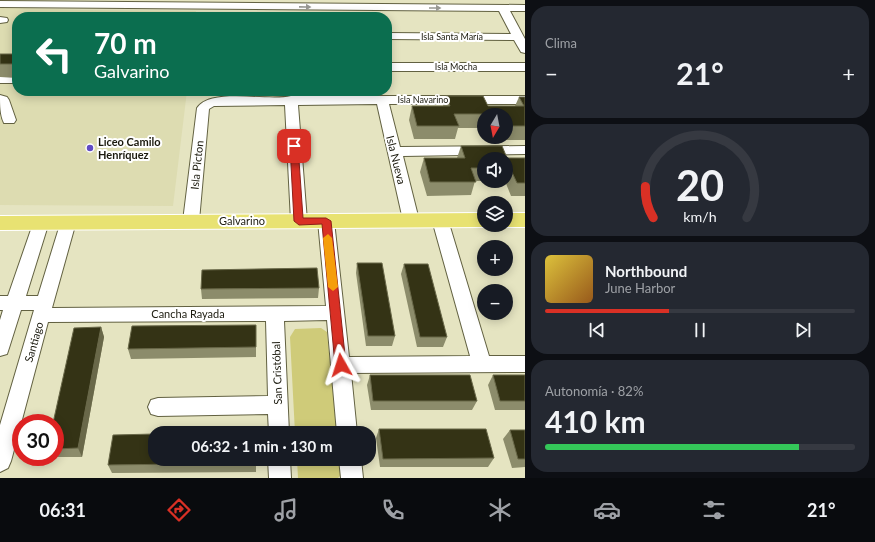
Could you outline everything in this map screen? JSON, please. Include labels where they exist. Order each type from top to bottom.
[{"type":"main road","name":"Galvarino","points":[[0,223],[477,220]]},
{"type":"main road","points":[[513,220],[525,220]]},
{"type":"street","points":[[0,4],[221,8],[359,8],[487,4],[503,8],[525,8]]},
{"type":"street","points":[[503,8],[525,50]]},
{"type":"street","name":"Isla Santa María","points":[[392,36],[517,37]]},
{"type":"street","name":"Isla Mocha","points":[[392,67],[525,67]]},
{"type":"street","points":[[0,79],[12,79]]},
{"type":"street","points":[[0,99],[3,100],[8,120]]},
{"type":"street","points":[[292,100],[299,221]]},
{"type":"street","name":"Isla Nueva","points":[[382,100],[411,220]]},
{"type":"street","name":"Isla Navarino","points":[[203,108],[210,103],[220,101],[525,100]]},
{"type":"street","name":"Isla Picton","points":[[191,221],[203,108]]},
{"type":"street","points":[[394,152],[525,150]]},
{"type":"street","points":[[440,220],[482,364]]},
{"type":"street","points":[[326,221],[347,426]]},
{"type":"street","points":[[0,348],[7,303],[41,222]]},
{"type":"street","name":"Santiago","points":[[0,461],[68,222]]},
{"type":"street","name":"Cancha Rayada","points":[[7,303],[43,309],[275,314],[335,313]]},
{"type":"street","name":"San Cristóbal","points":[[275,314],[278,426]]},
{"type":"street","points":[[341,365],[525,364]]},
{"type":"street","points":[[158,407],[278,405]]},
{"type":"street","points":[[279,466],[280,478]]},
{"type":"street","points":[[351,466],[352,478]]},
{"type":"shaded area","name":"Liceo Camilo Henríquez","points":[[0,7],[83,10],[196,11],[12,12],[12,96],[186,96],[173,206],[0,205]]},
{"type":"shaded area","points":[[321,328],[327,332],[336,426],[295,426],[290,337],[295,329]]},
{"type":"shaded area","points":[[297,466],[340,466],[341,475],[338,478],[298,478]]},
{"type":"building","points":[[0,54],[12,54],[12,64],[0,64]]},
{"type":"building","points":[[446,96],[483,96],[488,106],[524,106],[519,97],[525,97],[525,126],[513,126],[513,108],[477,108],[477,114],[454,114],[459,126],[417,126],[412,106],[450,106]]},
{"type":"building","points":[[461,146],[502,146],[504,152],[477,152],[477,168],[471,168],[476,182],[430,182],[424,158],[465,158]]},
{"type":"building","points":[[513,158],[525,158],[525,183],[517,183],[513,174]]},
{"type":"building","points":[[357,263],[382,263],[395,336],[368,336]]},
{"type":"building","points":[[404,264],[428,264],[447,337],[420,337]]},
{"type":"building","points":[[317,268],[319,288],[201,289],[202,270]]},
{"type":"building","points":[[256,325],[256,347],[128,349],[132,326]]},
{"type":"building","points":[[101,327],[78,448],[64,449],[64,414],[55,414],[74,328]]},
{"type":"building","points":[[370,375],[470,375],[477,401],[373,401]]},
{"type":"building","points":[[493,375],[525,375],[525,401],[500,401]]},
{"type":"building","points":[[379,429],[486,429],[494,458],[383,459]]},
{"type":"building","points":[[510,430],[525,430],[525,459],[518,459]]},
{"type":"building","points":[[148,434],[148,464],[108,465],[113,435]]},
{"type":"slow traffic","points":[[328,238],[333,287]]},
{"type":"place","name":"Liceo Camilo Henríquez","points":[[90,148]]},
{"type":"route","points":[[294,146],[299,221],[326,221],[341,365]]}]
